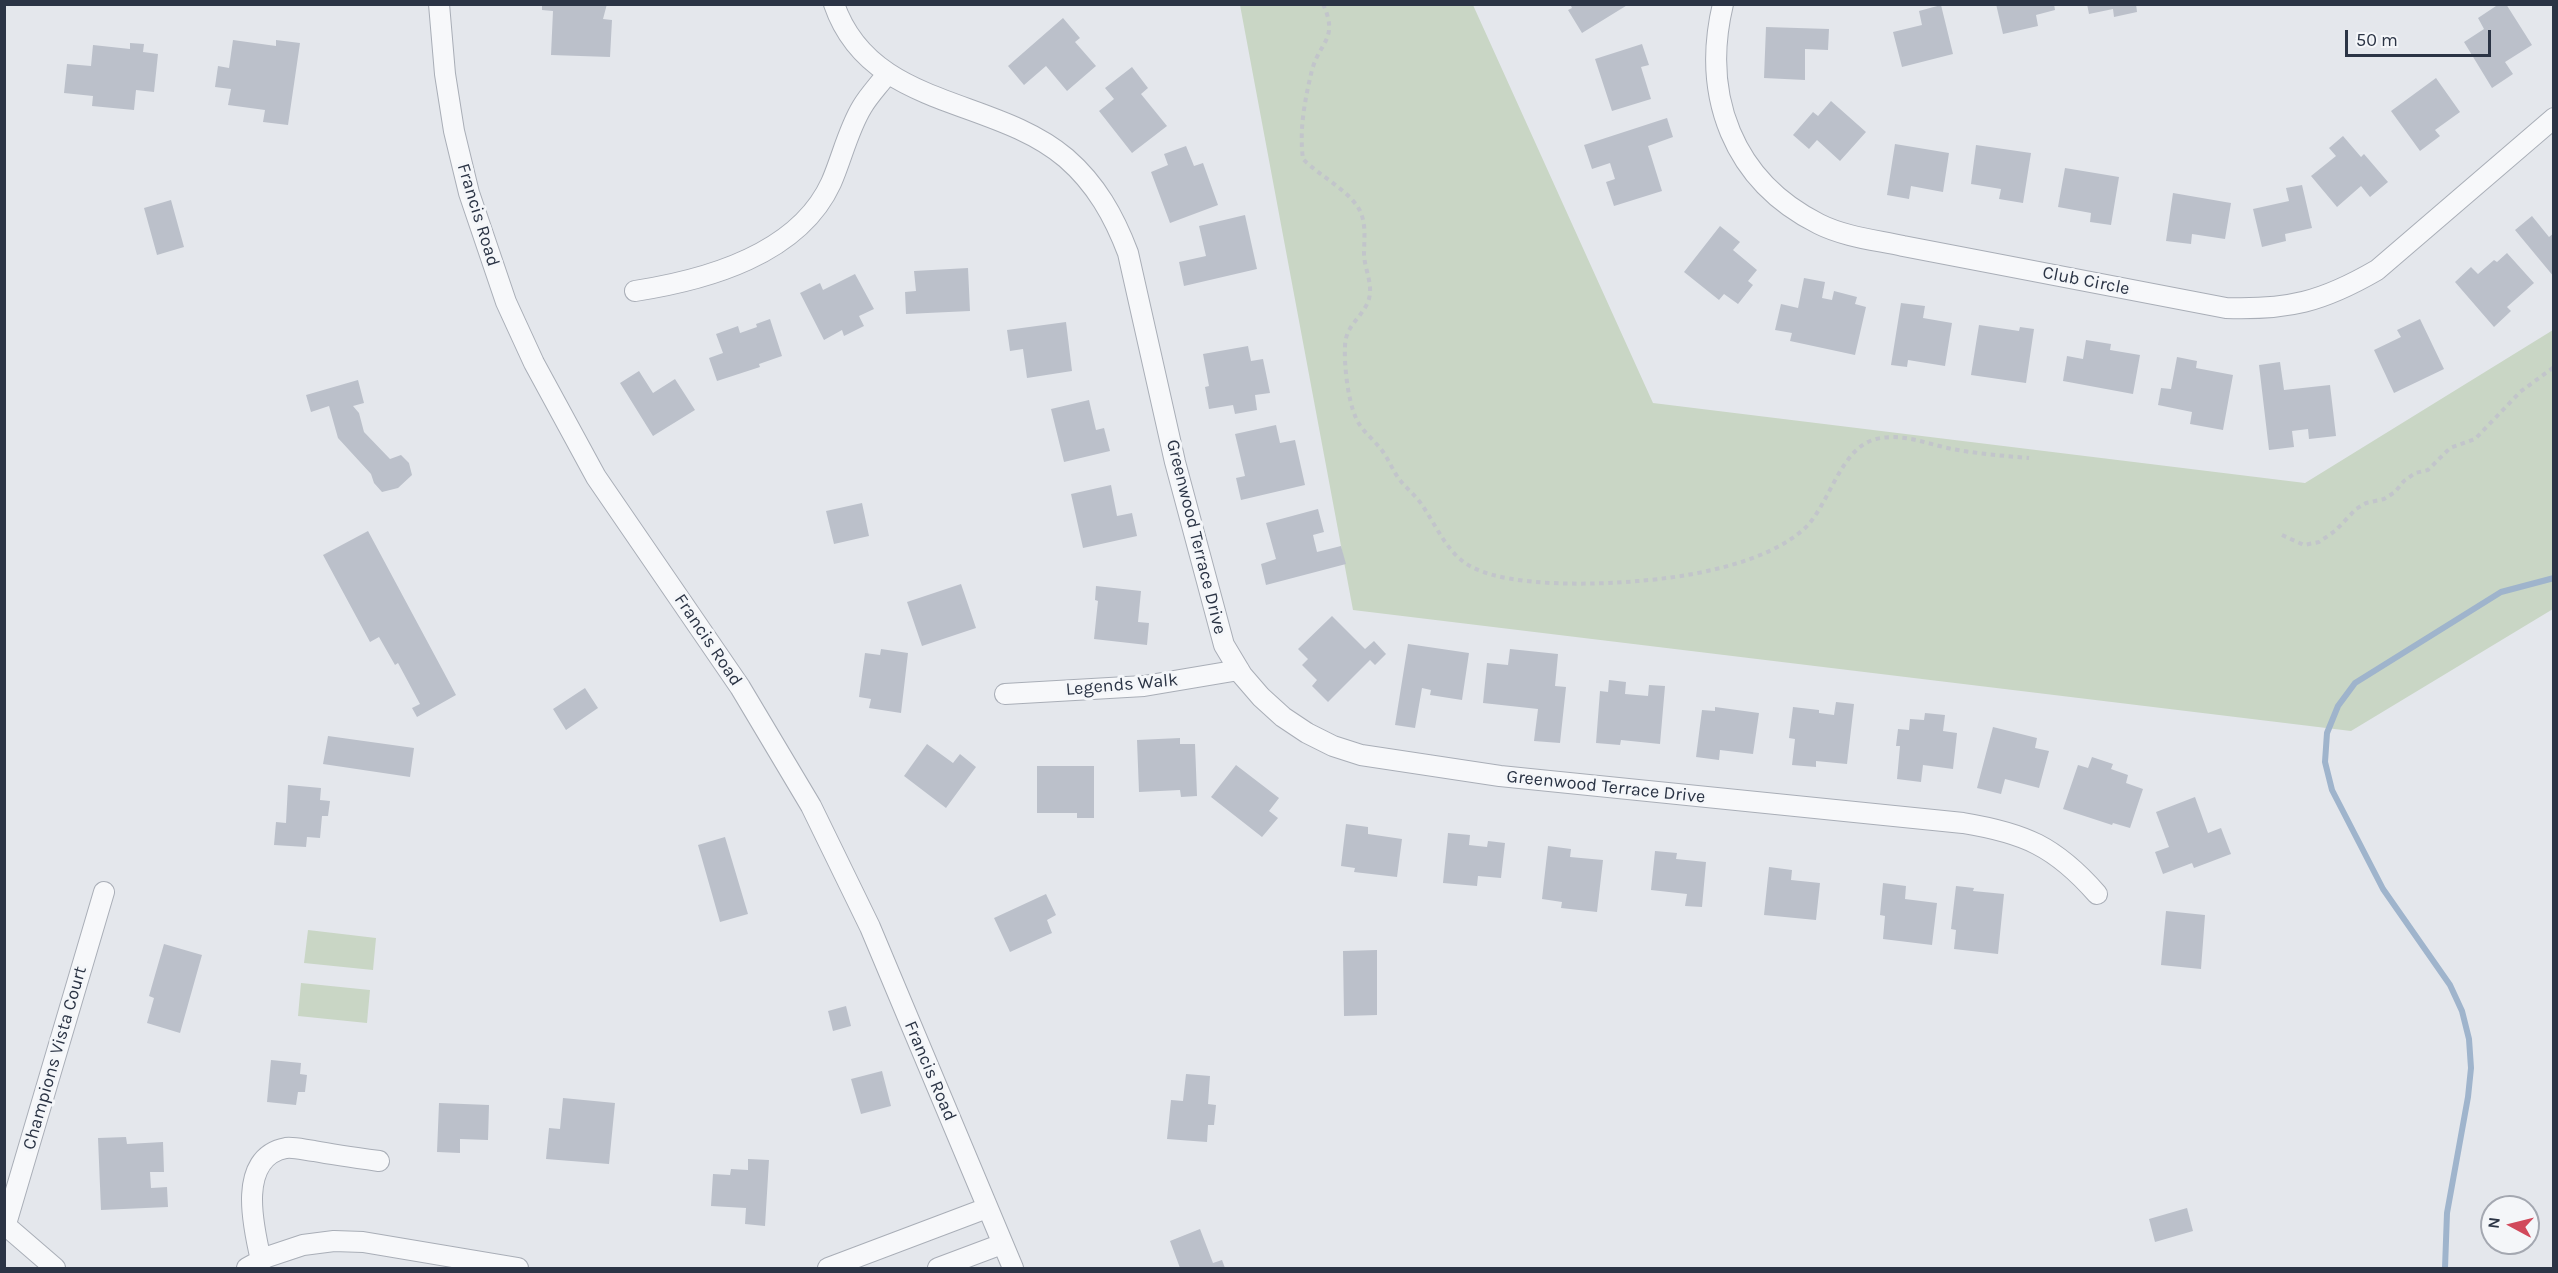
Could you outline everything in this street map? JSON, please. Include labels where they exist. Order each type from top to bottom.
[{"type":"street","name":"Francis Road","points":[[439,4],[445,74],[454,131],[466,184],[486,248],[524,343],[596,477],[740,687],[811,806],[870,927],[1012,1269]]},
{"type":"street","name":"Greenwood Terrace Drive","points":[[834,4],[839,20],[854,45],[874,65],[899,81],[1029,135],[1065,157],[1086,177],[1104,200],[1118,225],[1128,253],[1175,462],[1224,645],[1239,670],[1261,697],[1283,717],[1324,742],[1361,756],[1500,776],[1963,823],[2002,829],[2029,839],[2055,854],[2077,872],[2097,894]]},
{"type":"street","name":"Club Circle","points":[[1723,4],[1716,54],[1716,83],[1724,115],[1735,144],[1751,169],[1771,191],[1820,225],[1855,236],[1894,244],[2226,308],[2259,309],[2291,306],[2316,300],[2344,289],[2385,263],[2553,118]]},
{"type":"street","points":[[635,291],[692,280],[719,270],[772,247],[796,229],[816,208],[831,183],[841,152],[862,107],[887,74]]},
{"type":"street","name":"Legends Walk","points":[[1005,694],[1144,686],[1239,670]]},
{"type":"street","name":"Champions Vista Court","points":[[5,1224],[104,892]]},
{"type":"street","points":[[379,1161],[288,1148],[267,1154],[258,1165],[253,1189],[254,1264],[303,1245],[334,1241],[363,1242],[518,1269]]},
{"type":"street","points":[[828,1269],[987,1208]]},
{"type":"street","points":[[5,1224],[55,1269]]},
{"type":"street","points":[[938,1269],[1002,1244]]},
{"type":"path","points":[[1323,4],[1328,17],[1327,42],[1313,66],[1308,85],[1302,129],[1302,149],[1304,159],[1356,204],[1362,215],[1364,258],[1370,290],[1367,304],[1346,333],[1344,350],[1352,404],[1356,420],[1380,448],[1398,478],[1412,491],[1443,540],[1460,560],[1493,576],[1594,585],[1684,577],[1725,567],[1776,546],[1805,528],[1826,501],[1838,474],[1853,453],[1872,440],[1887,437],[1914,439],[1957,450],[2029,458]]},
{"type":"path","points":[[2282,535],[2304,545],[2319,542],[2335,531],[2356,509],[2366,503],[2384,499],[2415,473],[2428,470],[2450,448],[2475,439],[2520,392],[2553,367]]},
{"type":"green space","points":[[1240,5],[1473,5],[1653,403],[2305,483],[2553,330],[2553,609],[2351,731],[1353,610]]},
{"type":"green space","points":[[308,930],[376,938],[373,970],[304,963]]},
{"type":"green space","points":[[301,983],[370,990],[367,1023],[298,1016]]},
{"type":"building","points":[[542,4],[607,4],[603,19],[612,20],[610,57],[551,55],[553,11],[542,10]]},
{"type":"building","points":[[1570,4],[1629,4],[1582,33],[1568,10],[1572,8]]},
{"type":"building","points":[[1996,4],[2054,4],[2055,10],[2036,15],[2038,26],[2003,34]]},
{"type":"building","points":[[2087,4],[2136,4],[2137,12],[2114,17],[2113,9],[2089,14]]},
{"type":"building","points":[[2499,4],[2506,4],[2532,45],[2505,62],[2513,74],[2492,88],[2464,42],[2484,29],[2478,18]]},
{"type":"building","points":[[1941,5],[1953,54],[1902,67],[1893,32],[1922,25],[1919,11]]},
{"type":"building","points":[[1063,18],[1080,38],[1075,42],[1096,66],[1067,91],[1046,66],[1024,85],[1008,66]]},
{"type":"building","points":[[1766,27],[1829,29],[1828,50],[1805,49],[1805,80],[1764,78]]},
{"type":"building","points":[[233,40],[276,46],[276,40],[300,43],[288,125],[263,122],[265,110],[228,105],[231,89],[215,87],[218,66],[229,68]]},
{"type":"building","points":[[130,43],[144,44],[143,52],[158,54],[154,92],[136,90],[134,110],[92,106],[93,96],[64,93],[67,64],[91,66],[93,45],[130,49]]},
{"type":"building","points":[[1642,44],[1649,65],[1641,67],[1651,99],[1612,111],[1595,59]]},
{"type":"building","points":[[1132,67],[1148,88],[1141,94],[1167,126],[1132,153],[1099,111],[1114,99],[1105,88]]},
{"type":"building","points":[[2436,78],[2460,112],[2435,130],[2440,136],[2420,151],[2391,111]]},
{"type":"building","points":[[1831,101],[1866,132],[1840,161],[1817,140],[1809,149],[1793,135],[1813,112],[1818,116]]},
{"type":"building","points":[[1667,118],[1673,137],[1648,146],[1662,191],[1614,206],[1606,182],[1615,179],[1610,163],[1592,169],[1584,145]]},
{"type":"building","points":[[2343,136],[2361,157],[2364,154],[2388,182],[2370,197],[2361,186],[2337,207],[2311,176],[2336,156],[2329,148]]},
{"type":"building","points":[[1895,144],[1949,153],[1943,192],[1911,186],[1909,199],[1887,195]]},
{"type":"building","points":[[1976,145],[2031,153],[2023,203],[1999,199],[2001,189],[1971,184]]},
{"type":"building","points":[[1186,146],[1194,166],[1203,163],[1218,205],[1170,223],[1151,172],[1168,165],[1164,154]]},
{"type":"building","points":[[2065,168],[2119,177],[2111,225],[2090,222],[2091,213],[2058,207]]},
{"type":"building","points":[[2302,185],[2312,228],[2285,234],[2286,241],[2262,247],[2253,209],[2289,201],[2286,188]]},
{"type":"building","points":[[2173,193],[2231,203],[2225,239],[2192,234],[2191,244],[2166,241]]},
{"type":"building","points":[[171,200],[184,247],[157,255],[144,208]]},
{"type":"building","points":[[1245,215],[1257,269],[1184,286],[1179,262],[1206,256],[1199,226]]},
{"type":"building","points":[[2532,216],[2549,237],[2554,233],[2554,277],[2515,230]]},
{"type":"building","points":[[1720,226],[1740,242],[1733,250],[1757,270],[1748,281],[1753,285],[1738,304],[1724,294],[1719,300],[1684,272]]},
{"type":"building","points":[[2507,253],[2534,283],[2507,307],[2511,311],[2494,327],[2455,282],[2471,267],[2478,274],[2494,260],[2497,262]]},
{"type":"building","points":[[968,268],[970,311],[906,314],[905,292],[916,291],[914,271]]},
{"type":"building","points":[[855,274],[874,309],[859,316],[864,326],[844,336],[842,330],[824,340],[800,293],[820,283],[823,290]]},
{"type":"building","points":[[1804,278],[1825,282],[1822,298],[1832,300],[1834,291],[1857,297],[1855,304],[1866,307],[1855,355],[1790,341],[1792,333],[1775,330],[1781,304],[1798,308]]},
{"type":"building","points":[[1901,303],[1925,306],[1923,318],[1952,323],[1945,366],[1908,360],[1907,367],[1891,365]]},
{"type":"building","points":[[770,319],[782,356],[759,364],[760,367],[717,381],[709,358],[723,353],[716,334],[738,326],[740,333]]},
{"type":"building","points":[[2420,319],[2444,369],[2394,393],[2374,350],[2401,337],[2397,330]]},
{"type":"building","points":[[1066,322],[1072,371],[1027,378],[1023,349],[1010,351],[1007,330]]},
{"type":"building","points":[[1979,325],[2019,331],[2020,327],[2034,329],[2026,383],[1971,375]]},
{"type":"building","points":[[2086,340],[2111,344],[2110,350],[2140,355],[2133,394],[2063,381],[2067,356],[2083,359]]},
{"type":"building","points":[[1248,346],[1251,361],[1263,359],[1270,393],[1255,395],[1257,410],[1235,414],[1233,405],[1209,409],[1205,387],[1209,386],[1203,354]]},
{"type":"building","points":[[2177,357],[2197,361],[2196,368],[2233,375],[2223,430],[2190,424],[2192,412],[2158,405],[2161,388],[2171,389]]},
{"type":"building","points":[[2280,362],[2284,390],[2330,385],[2336,436],[2309,439],[2308,429],[2292,431],[2294,447],[2269,450],[2259,365]]},
{"type":"building","points":[[639,371],[653,393],[675,379],[695,410],[653,436],[620,383]]},
{"type":"building","points":[[358,380],[364,403],[353,406],[359,413],[364,432],[390,459],[401,455],[409,463],[412,475],[398,488],[382,492],[374,483],[371,474],[338,438],[329,406],[311,412],[306,395]]},
{"type":"building","points":[[1089,400],[1096,430],[1104,428],[1110,451],[1064,462],[1051,409]]},
{"type":"building","points":[[1276,425],[1280,443],[1295,440],[1305,485],[1241,500],[1236,478],[1245,476],[1235,434]]},
{"type":"building","points":[[1111,485],[1117,516],[1132,513],[1137,536],[1083,548],[1071,494]]},
{"type":"building","points":[[862,503],[869,536],[834,544],[826,511]]},
{"type":"building","points":[[1318,509],[1324,532],[1313,535],[1317,552],[1341,546],[1346,564],[1266,585],[1261,564],[1276,559],[1266,523]]},
{"type":"building","points":[[368,531],[456,695],[417,717],[412,708],[420,704],[398,663],[395,665],[379,637],[370,642],[323,555]]},
{"type":"building","points":[[961,584],[976,628],[922,646],[907,602]]},
{"type":"building","points":[[1096,586],[1141,591],[1138,622],[1149,623],[1147,645],[1094,639],[1098,601],[1095,600]]},
{"type":"building","points":[[1332,616],[1365,649],[1374,641],[1386,654],[1375,665],[1370,660],[1328,702],[1312,686],[1317,680],[1302,665],[1308,659],[1298,649]]},
{"type":"building","points":[[1408,644],[1469,653],[1462,700],[1430,695],[1431,690],[1422,688],[1415,728],[1395,725]]},
{"type":"building","points":[[881,649],[908,653],[901,713],[869,708],[871,699],[859,697],[865,653],[880,655]]},
{"type":"building","points":[[1510,649],[1558,654],[1555,686],[1566,687],[1560,743],[1534,741],[1538,709],[1483,703],[1487,663],[1508,665]]},
{"type":"building","points":[[1609,680],[1626,682],[1625,694],[1648,696],[1649,685],[1665,686],[1660,744],[1621,740],[1620,745],[1596,743],[1600,691],[1608,692]]},
{"type":"building","points":[[585,688],[598,708],[566,730],[553,709]]},
{"type":"building","points":[[1836,702],[1854,704],[1847,764],[1816,761],[1816,767],[1792,765],[1795,739],[1789,738],[1793,707],[1819,710],[1819,713],[1834,715]]},
{"type":"building","points":[[1715,707],[1759,713],[1753,754],[1720,750],[1719,760],[1696,757],[1702,710],[1715,711]]},
{"type":"building","points":[[1925,713],[1945,715],[1943,731],[1957,733],[1953,769],[1923,765],[1921,782],[1897,779],[1900,746],[1896,746],[1898,729],[1909,730],[1910,719],[1924,720]]},
{"type":"building","points":[[1993,727],[2037,738],[2035,748],[2049,751],[2039,788],[2005,779],[2001,794],[1977,788]]},
{"type":"building","points":[[328,736],[414,748],[410,777],[323,764]]},
{"type":"building","points":[[1180,738],[1180,744],[1195,744],[1197,796],[1181,797],[1180,790],[1139,792],[1137,740]]},
{"type":"building","points":[[927,744],[953,763],[960,754],[976,767],[946,808],[904,776]]},
{"type":"building","points":[[2092,757],[2113,764],[2111,769],[2128,775],[2126,783],[2143,789],[2130,828],[2113,823],[2112,825],[2063,809],[2078,765],[2088,768]]},
{"type":"building","points":[[1236,765],[1279,798],[1269,811],[1278,818],[1262,837],[1211,797]]},
{"type":"building","points":[[1037,766],[1094,766],[1094,818],[1077,818],[1077,813],[1037,813]]},
{"type":"building","points":[[288,785],[321,788],[320,800],[330,801],[328,816],[322,816],[320,838],[307,837],[306,847],[274,845],[276,822],[286,823]]},
{"type":"building","points":[[2195,797],[2208,833],[2221,828],[2231,854],[2194,868],[2192,863],[2163,874],[2155,852],[2169,847],[2156,812]]},
{"type":"building","points":[[1346,824],[1368,827],[1368,834],[1402,839],[1397,877],[1354,872],[1355,868],[1341,866]]},
{"type":"building","points":[[1448,833],[1470,835],[1469,845],[1487,847],[1488,841],[1505,843],[1501,878],[1478,876],[1477,886],[1443,883]]},
{"type":"building","points":[[725,837],[748,914],[720,922],[698,845]]},
{"type":"building","points":[[1548,846],[1571,849],[1570,857],[1603,860],[1597,912],[1561,908],[1562,902],[1542,899]]},
{"type":"building","points":[[1655,851],[1677,853],[1676,859],[1706,862],[1702,907],[1685,906],[1687,894],[1651,890]]},
{"type":"building","points":[[1769,867],[1792,870],[1791,880],[1820,883],[1816,920],[1764,915]]},
{"type":"building","points":[[1883,883],[1906,886],[1905,899],[1937,903],[1932,945],[1883,939],[1885,916],[1880,915]]},
{"type":"building","points":[[1956,886],[1974,888],[1973,891],[2004,894],[1998,954],[1954,949],[1956,930],[1951,929]]},
{"type":"building","points":[[1046,894],[1056,915],[1047,920],[1052,933],[1010,952],[994,918]]},
{"type":"building","points":[[2166,911],[2205,915],[2201,969],[2161,965]]},
{"type":"building","points":[[164,944],[202,955],[180,1033],[147,1023],[154,998],[149,996]]},
{"type":"building","points":[[1377,950],[1377,1015],[1344,1016],[1343,951]]},
{"type":"building","points":[[846,1006],[851,1026],[833,1031],[828,1011]]},
{"type":"building","points":[[271,1060],[301,1063],[300,1074],[307,1075],[305,1092],[298,1092],[296,1105],[267,1102]]},
{"type":"building","points":[[882,1071],[891,1106],[861,1114],[851,1079]]},
{"type":"building","points":[[1186,1074],[1210,1076],[1208,1104],[1216,1105],[1214,1125],[1208,1125],[1207,1142],[1167,1139],[1171,1100],[1183,1101]]},
{"type":"building","points":[[563,1098],[615,1103],[609,1164],[546,1159],[549,1128],[560,1129]]},
{"type":"building","points":[[439,1103],[489,1105],[488,1140],[460,1139],[460,1153],[437,1152]]},
{"type":"building","points":[[126,1137],[127,1144],[163,1142],[164,1172],[150,1172],[151,1188],[167,1187],[168,1207],[101,1210],[98,1138]]},
{"type":"building","points":[[748,1159],[769,1160],[765,1226],[745,1224],[746,1208],[711,1206],[713,1174],[730,1175],[731,1169],[748,1170]]},
{"type":"building","points":[[2187,1208],[2193,1231],[2155,1242],[2149,1219]]},
{"type":"building","points":[[1200,1229],[1213,1263],[1222,1260],[1225,1268],[1180,1268],[1170,1241]]},
{"type":"waterway","points":[[2445,1268],[2447,1213],[2468,1097],[2471,1068],[2469,1039],[2462,1011],[2450,985],[2383,889],[2332,790],[2325,762],[2327,733],[2338,706],[2355,683],[2501,592],[2554,578]]}]
